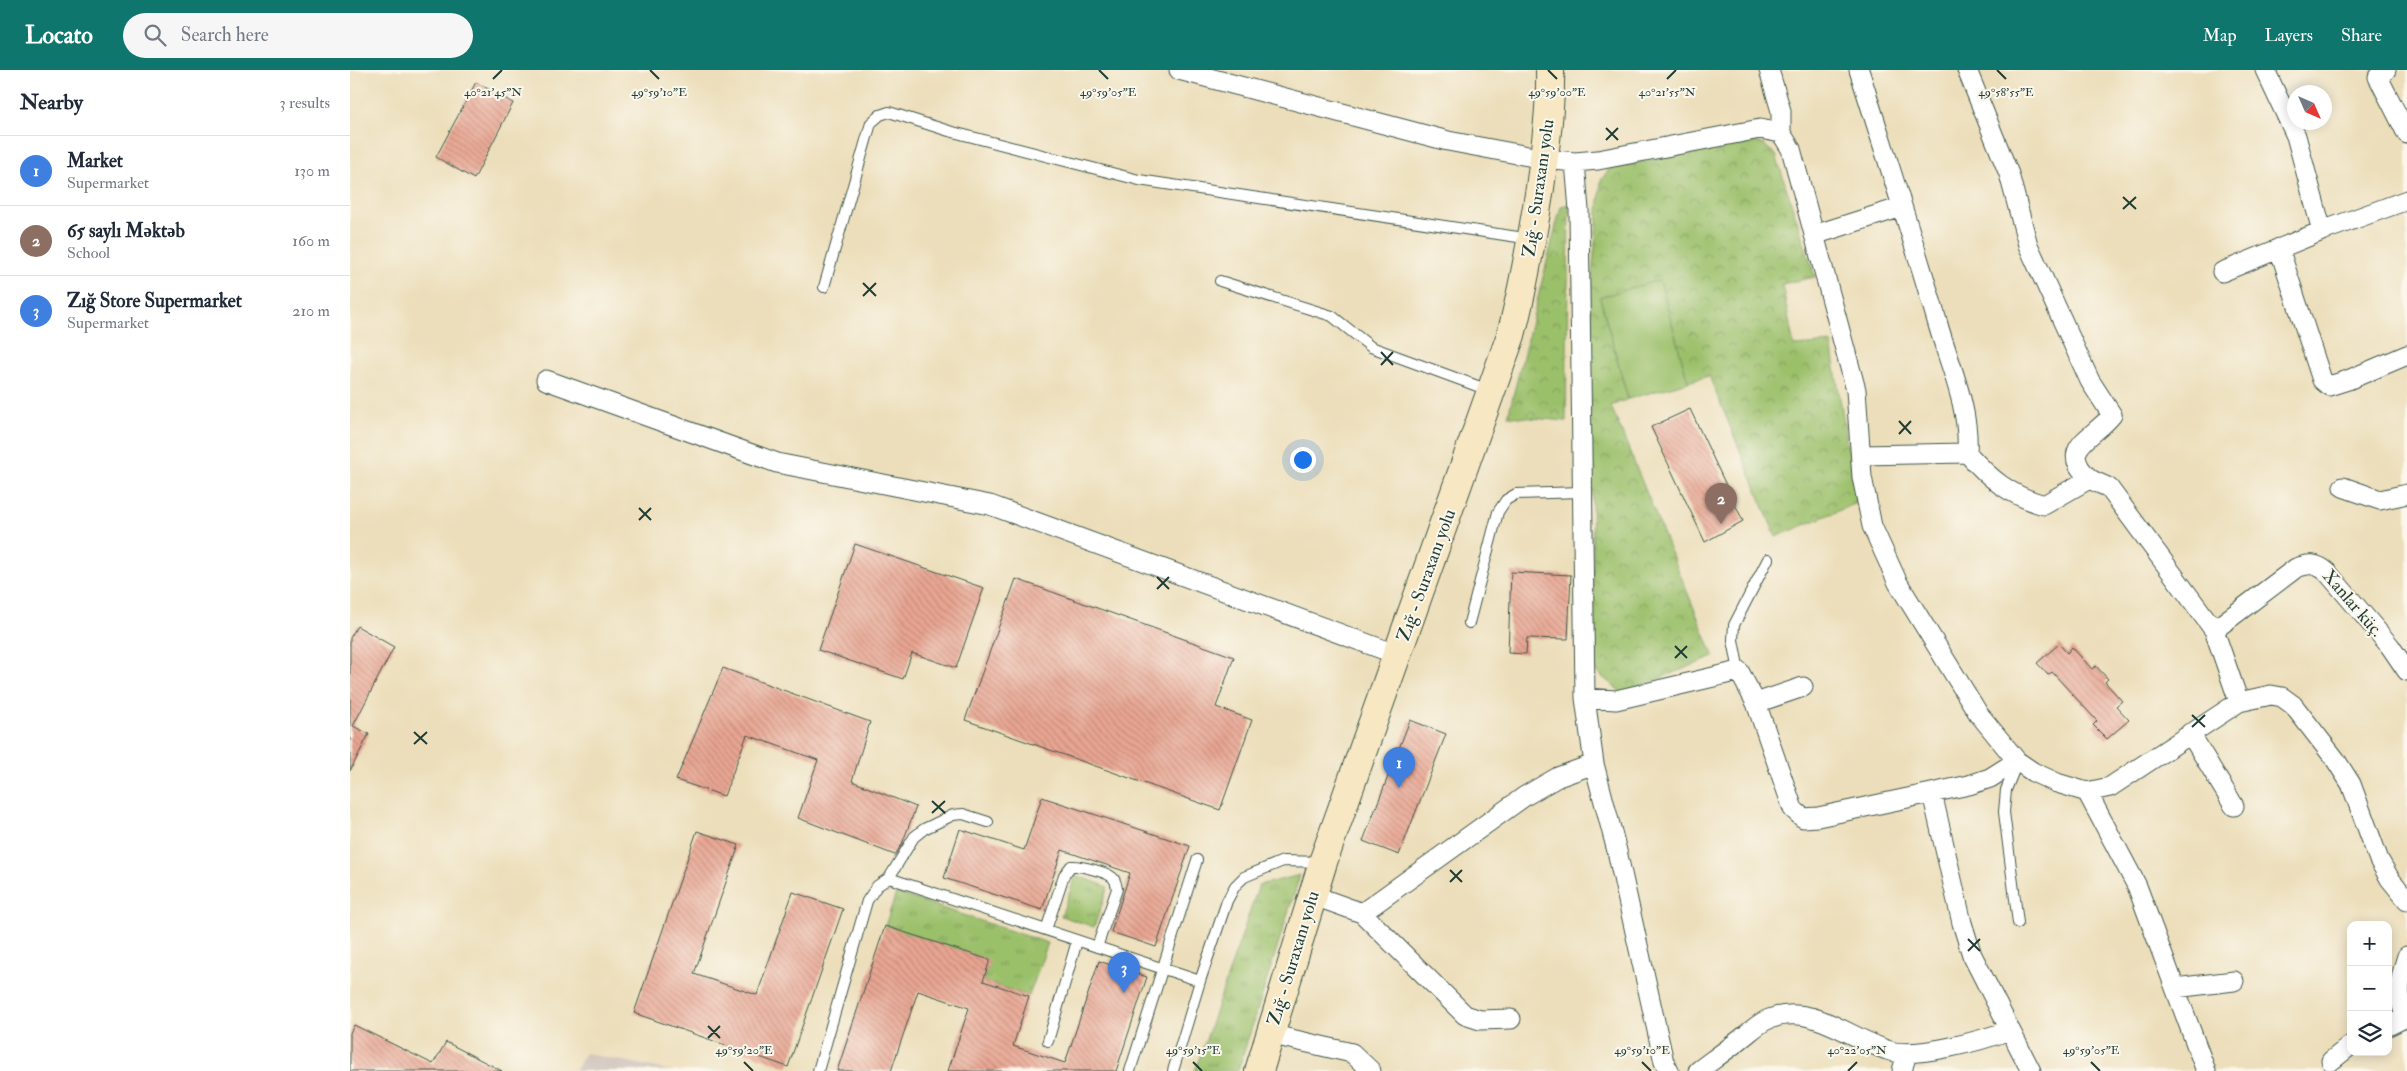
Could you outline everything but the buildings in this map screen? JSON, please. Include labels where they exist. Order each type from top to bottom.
[{"type":"main road","name":"Zığ - Suraxanı yolu","points":[[1259,1071],[1323,862],[1492,391],[1525,282],[1544,159],[1550,70]]},
{"type":"street","points":[[1179,70],[1448,141],[1544,159],[1575,162],[1598,160],[1760,129],[1781,133]]},
{"type":"street","points":[[1769,70],[1781,111],[1781,133],[1791,149],[1856,390],[1862,477],[1872,526],[1898,583],[1978,713],[2017,762],[2057,783],[2087,792],[2110,787],[2131,775],[2190,733],[2239,702],[2271,695],[2282,697],[2293,705],[2335,759],[2351,784],[2379,860],[2390,879],[2407,900]]},
{"type":"street","points":[[1859,70],[1958,392],[1968,433],[1967,453],[1986,474],[2007,489],[2021,498],[2044,505],[2089,479]]},
{"type":"street","points":[[1968,70],[2009,174],[2028,245],[2090,381],[2112,415],[2104,426],[2078,446],[2075,455],[2078,464],[2089,479],[2108,488],[2214,630],[2239,702]]},
{"type":"street","points":[[2265,70],[2296,136],[2322,230]]},
{"type":"street","points":[[2386,70],[2378,77],[2407,134]]},
{"type":"street","points":[[1575,162],[1579,210],[1585,698],[1594,764],[1617,851],[1664,1062],[1668,1071]]},
{"type":"street","points":[[2222,272],[2322,230],[2407,200]]},
{"type":"street","points":[[1814,235],[1902,207]]},
{"type":"street","points":[[2279,248],[2322,380],[2329,386],[2407,355]]},
{"type":"street","points":[[546,380],[777,463],[990,505],[1398,655]]},
{"type":"street","points":[[1861,455],[1967,453]]},
{"type":"street","points":[[2343,487],[2380,500],[2407,494]]},
{"type":"street","name":"Xanlar küç.","points":[[2214,630],[2296,568],[2308,563],[2319,565],[2390,646],[2407,671]]},
{"type":"street","points":[[1585,698],[1616,700],[1739,671],[1756,704],[1793,809],[1802,818],[1818,817],[1932,793],[1990,778],[2017,762]]},
{"type":"street","points":[[1756,704],[1803,687]]},
{"type":"street","points":[[2190,733],[2234,806]]},
{"type":"street","points":[[1362,913],[1525,796],[1558,777],[1594,764]]},
{"type":"street","points":[[2087,792],[2137,886],[2206,1071]]},
{"type":"street","points":[[1932,793],[1964,931],[1972,954],[2031,1071]]},
{"type":"street","points":[[1312,895],[1362,913],[1464,1015],[1480,1020],[1511,1019]]},
{"type":"street","points":[[2392,1024],[2407,1018],[2399,1001],[2400,978],[2407,956]]},
{"type":"street","points":[[2175,988],[2234,981]]},
{"type":"street","points":[[1698,1071],[1767,1020],[1786,1015],[1811,1017],[1832,1023],[1888,1051],[1905,1062],[2010,1030]]},
{"type":"street","points":[[1269,1034],[1352,1053],[1371,1071]]},
{"type":"street","points":[[2330,1062],[2347,1048]]},
{"type":"lane","points":[[824,287],[871,123],[880,115],[889,112],[958,134],[1139,180],[1532,239]]},
{"type":"lane","points":[[1220,280],[1332,316],[1371,347],[1492,391]]},
{"type":"lane","points":[[1470,623],[1498,512],[1506,500],[1516,494],[1581,492]]},
{"type":"lane","points":[[1739,671],[1733,640],[1734,625],[1768,559]]},
{"type":"lane","points":[[2017,762],[2006,790],[2004,812],[2018,923]]},
{"type":"lane","points":[[818,1071],[868,901],[877,886],[888,878],[914,837],[924,829],[952,815],[963,814],[988,822]]},
{"type":"lane","points":[[1130,1071],[1197,860]]},
{"type":"lane","points":[[1173,1071],[1200,981],[1227,901],[1244,876],[1283,861],[1323,862]]},
{"type":"lane","points":[[1046,930],[1064,875],[1071,866],[1077,865],[1110,876],[1113,878],[1117,889],[1096,947]]},
{"type":"lane","points":[[888,878],[1200,981]]},
{"type":"lane","points":[[1048,1041],[1077,941]]},
{"type":"shaded area","points":[[585,1053],[672,1071],[575,1071]]},
{"type":"green space","points":[[1752,141],[1764,145],[1776,155],[1815,277],[1782,284],[1794,346],[1831,343],[1857,503],[1776,537],[1709,376],[1688,382],[1660,281],[1600,298],[1628,399],[1611,406],[1714,657],[1622,693],[1594,670],[1590,297],[1601,180],[1610,168]]},
{"type":"green space","points":[[1569,204],[1566,421],[1508,416],[1561,206]]},
{"type":"green space","points":[[1660,280],[1688,382],[1628,399],[1600,297]]},
{"type":"green space","points":[[1076,875],[1108,887],[1094,927],[1061,916]]},
{"type":"green space","points":[[1300,875],[1238,1071],[1195,1071],[1259,885]]},
{"type":"green space","points":[[896,893],[1048,943],[1029,996],[983,981],[989,960],[885,926]]},
{"type":"place","name":"65 saylı Məktəb","points":[[1721,524]]},
{"type":"place","name":"Market","points":[[1399,788]]},
{"type":"place","name":"Zığ Store Supermarket","points":[[1124,993]]}]
